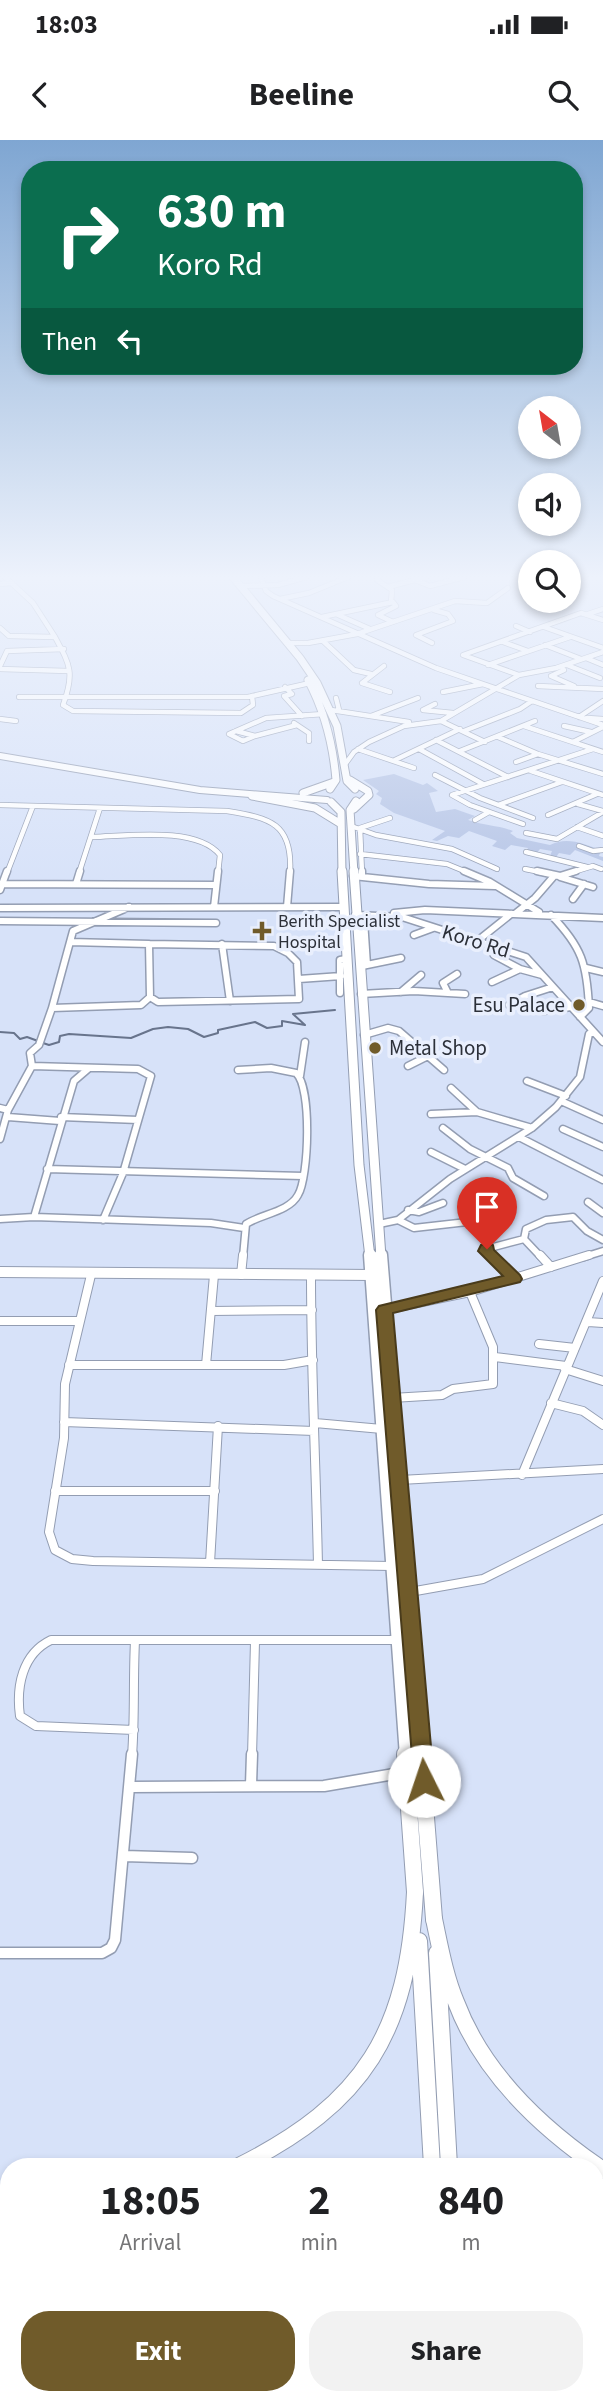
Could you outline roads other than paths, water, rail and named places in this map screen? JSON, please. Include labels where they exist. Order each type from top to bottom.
[{"type":"main road","points":[[310,683],[331,711],[336,780],[329,795]]},
{"type":"main road","points":[[317,683],[331,711],[346,763],[348,783],[356,795]]},
{"type":"main road","points":[[0,754],[207,787],[329,795],[344,803],[356,795]]},
{"type":"main road","points":[[0,754],[315,808],[351,826]]},
{"type":"main road","points":[[347,778],[366,790],[369,795],[350,814]]},
{"type":"main road","points":[[303,793],[323,788],[336,780]]},
{"type":"main road","points":[[329,795],[351,826],[343,907],[346,958],[359,1165],[372,1275],[432,2158]]},
{"type":"main road","points":[[252,796],[356,795]]},
{"type":"main road","points":[[356,795],[350,814],[358,876],[358,921],[363,965],[360,994],[384,1310],[410,1591],[449,2158]]},
{"type":"main road","points":[[255,2158],[309,2125],[367,2067],[394,2015],[405,1985],[415,1933],[415,1892]]},
{"type":"main road","points":[[434,1919],[459,2010],[488,2064],[537,2119],[587,2158]]},
{"type":"street","points":[[69,683],[70,692],[63,705],[73,711],[226,714],[250,709],[253,705],[252,696]]},
{"type":"street","points":[[19,697],[252,696],[310,683]]},
{"type":"street","points":[[362,683],[390,692]]},
{"type":"street","points":[[479,683],[603,726]]},
{"type":"street","points":[[346,763],[358,749],[404,726],[441,721],[508,683]]},
{"type":"street","points":[[568,683],[581,688]]},
{"type":"street","points":[[588,683],[589,688]]},
{"type":"street","points":[[443,692],[483,684]]},
{"type":"street","points":[[538,686],[603,689]]},
{"type":"street","points":[[285,687],[292,694],[284,696],[302,716]]},
{"type":"street","points":[[331,711],[336,698]]},
{"type":"street","points":[[371,716],[418,698]]},
{"type":"street","points":[[395,760],[436,740],[520,709],[532,701]]},
{"type":"street","points":[[582,718],[603,701]]},
{"type":"street","points":[[435,704],[423,710],[454,713]]},
{"type":"street","points":[[251,747],[229,734],[260,720],[282,716],[331,711],[424,723]]},
{"type":"street","points":[[582,718],[600,718],[603,713]]},
{"type":"street","points":[[282,716],[309,733],[309,741]]},
{"type":"street","points":[[0,719],[16,722]]},
{"type":"street","points":[[441,721],[485,742]]},
{"type":"street","points":[[460,751],[535,721]]},
{"type":"street","points":[[243,741],[296,724]]},
{"type":"street","points":[[524,726],[603,752]]},
{"type":"street","points":[[564,726],[591,733]]},
{"type":"street","points":[[573,742],[603,726]]},
{"type":"street","points":[[236,731],[255,736]]},
{"type":"street","points":[[498,737],[538,754],[603,774]]},
{"type":"street","points":[[436,740],[508,777]]},
{"type":"street","points":[[358,749],[414,768]]},
{"type":"street","points":[[419,749],[483,784]]},
{"type":"street","points":[[523,824],[452,796],[593,749]]},
{"type":"street","points":[[516,762],[538,754]]},
{"type":"street","points":[[530,771],[600,795]]},
{"type":"street","points":[[435,775],[497,805],[533,818]]},
{"type":"street","points":[[497,805],[562,782]]},
{"type":"street","points":[[548,815],[600,795]]},
{"type":"street","points":[[578,803],[603,812]]},
{"type":"street","points":[[0,805],[227,811],[252,815],[274,823],[289,836],[288,906]]},
{"type":"street","points":[[33,806],[1,887],[76,884],[216,885]]},
{"type":"street","points":[[76,884],[100,808]]},
{"type":"street","points":[[475,820],[489,812]]},
{"type":"street","points":[[526,833],[555,839],[603,812]]},
{"type":"street","points":[[351,826],[390,818]]},
{"type":"street","points":[[351,826],[360,854],[358,876],[429,884],[496,886]]},
{"type":"street","points":[[351,826],[376,835],[454,850],[497,869]]},
{"type":"street","points":[[578,827],[603,836]]},
{"type":"street","points":[[93,837],[181,837],[208,842],[218,848],[220,855],[214,907]]},
{"type":"street","points":[[579,846],[593,851],[603,850]]},
{"type":"street","points":[[526,852],[588,867]]},
{"type":"street","points":[[360,854],[444,863],[496,886],[548,915],[573,938],[586,968],[589,1002],[587,1011],[580,1017]]},
{"type":"street","points":[[476,942],[526,905],[557,876],[594,866],[601,869]]},
{"type":"street","points":[[525,869],[593,887]]},
{"type":"street","points":[[573,900],[584,884]]},
{"type":"street","points":[[0,1139],[8,1114],[32,1066],[30,1053],[39,1045],[73,931],[129,907]]},
{"type":"street","points":[[0,908],[343,907]]},
{"type":"street","points":[[391,914],[425,910],[603,918]]},
{"type":"street","name":"Koro Rd","points":[[358,921],[391,914],[526,957],[603,1042]]},
{"type":"street","points":[[358,921],[367,918],[402,917]]},
{"type":"street","points":[[0,921],[216,923]]},
{"type":"street","points":[[64,922],[73,931]]},
{"type":"street","points":[[414,934],[433,928]]},
{"type":"street","points":[[52,1008],[299,999],[297,962],[288,953],[264,945],[70,942]]},
{"type":"street","points":[[141,1005],[150,997],[149,943]]},
{"type":"street","points":[[222,944],[230,1001]]},
{"type":"street","points":[[488,946],[494,955],[520,969],[543,975]]},
{"type":"street","points":[[340,993],[340,960],[346,958]]},
{"type":"street","points":[[363,965],[401,958]]},
{"type":"street","points":[[586,968],[603,972]]},
{"type":"street","points":[[492,982],[520,969]]},
{"type":"street","points":[[447,991],[443,983],[457,974]]},
{"type":"street","points":[[401,993],[421,975]]},
{"type":"street","points":[[299,979],[341,976]]},
{"type":"street","points":[[509,1005],[525,996],[553,987]]},
{"type":"street","points":[[360,994],[447,991],[465,993]]},
{"type":"street","points":[[150,997],[163,1003]]},
{"type":"street","points":[[589,1002],[603,1006]]},
{"type":"street","points":[[543,1011],[571,1007]]},
{"type":"street","points":[[364,1035],[387,1028],[399,1031],[444,1069]]},
{"type":"street","points":[[379,1224],[398,1220],[465,1169],[532,1128],[564,1098],[580,1077],[589,1034],[597,1033]]},
{"type":"street","points":[[241,1275],[244,1228],[247,1222],[296,1199],[300,1193],[306,1089],[300,1076],[305,1042]]},
{"type":"street","points":[[408,1066],[428,1056]]},
{"type":"street","points":[[32,1066],[146,1070],[151,1076],[123,1173],[103,1220]]},
{"type":"street","points":[[34,1217],[74,1081],[90,1068]]},
{"type":"street","points":[[238,1069],[284,1070],[300,1076]]},
{"type":"street","points":[[527,1081],[603,1120]]},
{"type":"street","points":[[451,1088],[477,1112]]},
{"type":"street","points":[[0,1108],[8,1114],[61,1119],[138,1120]]},
{"type":"street","points":[[431,1114],[477,1112],[532,1128]]},
{"type":"street","points":[[443,1128],[470,1149],[508,1168],[518,1181],[544,1196]]},
{"type":"street","points":[[563,1129],[603,1147]]},
{"type":"street","points":[[519,1137],[603,1180]]},
{"type":"street","points":[[431,1152],[465,1169]]},
{"type":"street","points":[[47,1169],[123,1173],[303,1175]]},
{"type":"street","points":[[588,1202],[603,1213]]},
{"type":"street","points":[[408,1210],[419,1212],[443,1203]]},
{"type":"street","points":[[0,1219],[34,1217],[211,1223],[244,1228]]},
{"type":"street","points":[[524,1239],[526,1229],[535,1223],[573,1217],[587,1231],[603,1240]]},
{"type":"street","points":[[398,1220],[414,1228],[467,1222]]},
{"type":"street","points":[[524,1239],[551,1267]]},
{"type":"street","points":[[514,1279],[486,1250],[524,1239]]},
{"type":"street","points":[[384,1310],[470,1292],[603,1251]]},
{"type":"street","points":[[0,1272],[91,1275],[372,1275]]},
{"type":"street","points":[[91,1275],[69,1365],[63,1403],[64,1438],[49,1532],[50,1541],[61,1556],[93,1561],[392,1566]]},
{"type":"street","points":[[206,1365],[214,1275]]},
{"type":"street","points":[[311,1275],[311,1389],[318,1564]]},
{"type":"street","points":[[522,1475],[603,1281]]},
{"type":"street","points":[[392,1398],[442,1395],[453,1389],[491,1385],[494,1382],[495,1357],[485,1320],[470,1292]]},
{"type":"street","points":[[211,1311],[312,1310]]},
{"type":"street","points":[[0,1321],[80,1321]]},
{"type":"street","points":[[588,1322],[603,1323]]},
{"type":"street","points":[[538,1344],[575,1348]]},
{"type":"street","points":[[495,1357],[565,1368],[603,1381]]},
{"type":"street","points":[[69,1365],[284,1365],[313,1360]]},
{"type":"street","points":[[551,1404],[583,1411],[603,1425]]},
{"type":"street","points":[[64,1422],[382,1429]]},
{"type":"street","points":[[210,1563],[218,1426]]},
{"type":"street","points":[[400,1480],[603,1469]]},
{"type":"street","points":[[55,1491],[215,1491]]},
{"type":"street","points":[[410,1591],[483,1579],[603,1519]]},
{"type":"street","points":[[134,1730],[36,1726],[20,1716],[17,1703],[28,1658],[38,1645],[51,1640],[398,1640]]},
{"type":"street","points":[[0,1953],[102,1953],[111,1948],[115,1940],[131,1787],[135,1641]]},
{"type":"street","points":[[251,1785],[256,1642]]},
{"type":"street","points":[[131,1787],[324,1786],[406,1772]]},
{"type":"street","points":[[124,1856],[191,1858]]},
{"type":"waterway","points":[[43,1043],[49,1045],[59,1042],[60,1036],[69,1034],[131,1038],[153,1029],[168,1027],[188,1029],[204,1037],[218,1033],[218,1030],[255,1022],[267,1028],[282,1026],[282,1021],[305,1025],[293,1014],[335,1010]]},
{"type":"waterway","points":[[0,1032],[14,1033],[20,1039],[27,1037],[38,1041]]},
{"type":"place","name":"Berith Specialist Hospital","points":[[262,931]]},
{"type":"place","name":"Esu Palace","points":[[579,1005]]},
{"type":"place","name":"Metal Shop","points":[[375,1048]]}]
